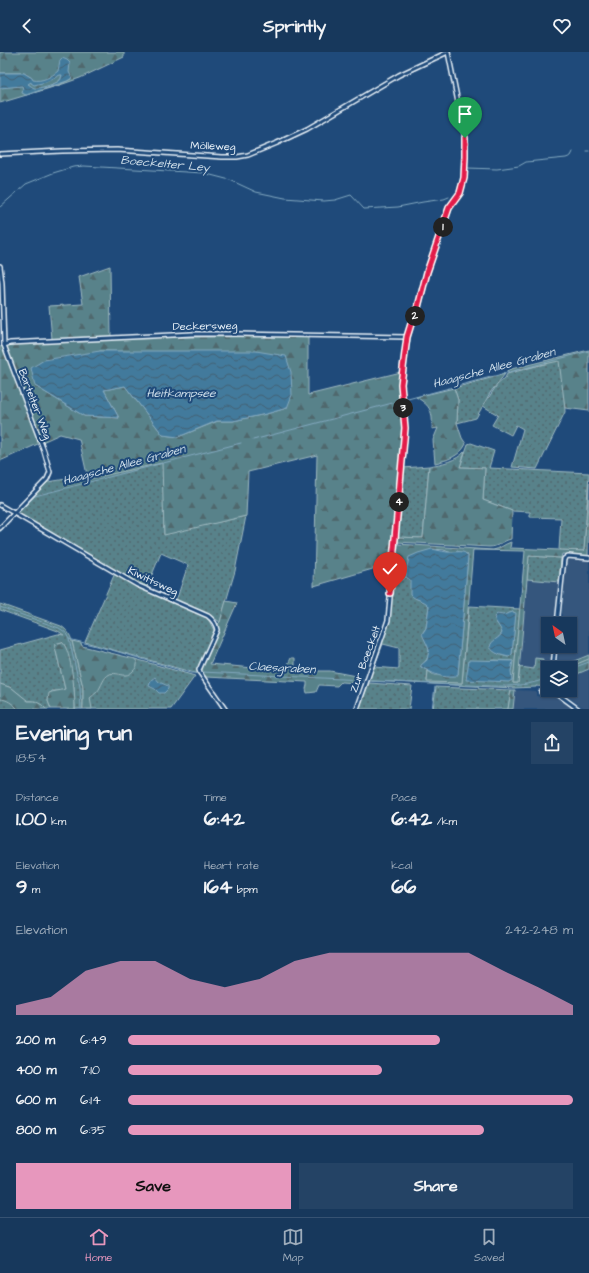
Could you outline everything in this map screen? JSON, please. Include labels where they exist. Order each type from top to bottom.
[{"type":"street","name":"Mölleweg","points":[[0,154],[117,150],[226,157],[248,155],[307,129],[399,75],[448,52]]},
{"type":"street","name":"Zur Boeckelt","points":[[357,709],[388,620],[405,428],[401,384],[407,337],[417,311],[427,272],[449,208],[460,193],[464,178],[465,138],[448,52]]},
{"type":"street","name":"Bartelter Weg","points":[[0,266],[4,345],[50,472],[47,479],[0,528]]},
{"type":"street","name":"Deckersweg","points":[[4,345],[10,343],[192,334],[407,337]]},
{"type":"street","name":"Kiwittsweg","points":[[0,505],[137,585],[212,619],[216,626],[216,630],[199,670],[225,709]]},
{"type":"street","points":[[559,617],[564,559],[568,556],[589,558]]},
{"type":"street","points":[[562,697],[578,709]]},
{"type":"shaded area","points":[[569,559],[589,561],[589,655],[574,661],[558,661],[558,653],[577,653],[577,617],[562,617],[566,562]]},
{"type":"shaded area","points":[[527,579],[559,582],[556,617],[541,617],[541,653],[552,653],[552,661],[541,661],[541,664],[535,658],[534,669],[520,667]]},
{"type":"shaded area","points":[[589,669],[589,709],[585,709],[569,697],[577,697],[577,674]]},
{"type":"shaded area","points":[[515,690],[536,691],[536,696],[556,697],[574,709],[513,709]]},
{"type":"green space","points":[[0,52],[124,52],[124,57],[80,78],[60,85],[0,103],[0,88],[22,85],[22,91],[26,95],[61,84],[71,79],[63,71],[59,81],[34,89],[28,84],[32,78],[24,73],[0,73]]},
{"type":"green space","points":[[110,266],[111,338],[308,336],[308,395],[401,372],[399,400],[402,427],[390,564],[314,586],[317,455],[248,472],[246,516],[164,535],[162,463],[88,479],[79,439],[60,434],[0,461],[0,347],[7,343],[52,339],[49,306],[83,304],[79,277]],"holes":[[[100,351],[170,352],[287,408],[233,421],[218,421],[178,437],[163,435],[125,386],[104,390],[119,418],[84,416],[35,386]]]},
{"type":"green space","points":[[589,350],[589,411],[565,408],[559,361],[508,372],[507,370]]},
{"type":"green space","points":[[562,359],[565,412],[537,469],[512,467],[523,429],[516,425],[511,435],[492,425],[498,415],[483,406],[497,385],[505,378],[507,374]]},
{"type":"green space","points":[[505,374],[490,393],[476,418],[457,423],[458,400],[454,388]]},
{"type":"green space","points":[[454,388],[458,400],[457,423],[462,438],[466,444],[460,452],[453,457],[435,463],[433,440],[438,428],[432,429],[430,410],[425,403],[416,397]]},
{"type":"green space","points":[[471,443],[494,451],[489,468],[589,473],[584,551],[559,550],[561,518],[530,517],[530,512],[512,511],[483,500],[485,468],[460,467],[468,444]]},
{"type":"green space","points":[[465,451],[460,467],[485,468],[483,500],[512,511],[511,539],[489,547],[397,542],[397,537],[423,538],[429,466],[453,460]]},
{"type":"green space","points":[[163,463],[164,534],[246,516],[235,571],[220,622],[176,601],[188,565],[161,553],[146,589],[207,617],[215,632],[198,674],[85,642],[115,573],[15,513],[48,482]]},
{"type":"green space","points":[[429,466],[423,538],[397,537],[403,468]]},
{"type":"green space","points":[[589,483],[588,556],[562,554],[561,558],[529,556],[518,683],[513,683],[525,551],[473,550],[462,683],[427,682],[428,671],[434,675],[458,674],[468,556],[467,554],[457,551],[451,553],[444,550],[432,549],[407,567],[406,577],[393,585],[397,544],[493,550],[511,542],[510,548],[584,551]]},
{"type":"green space","points":[[396,550],[393,584],[406,577],[411,579],[415,598],[425,602],[429,606],[426,628],[423,632],[429,654],[428,658],[421,666],[428,671],[427,681],[462,683],[469,606],[520,609],[513,683],[518,683],[520,667],[534,669],[535,658],[543,659],[541,661],[541,686],[514,688],[369,681],[388,626],[390,624],[389,622]],"holes":[[[514,612],[515,619],[512,654],[508,657],[496,653],[490,647],[502,633],[502,630],[495,621],[501,616]],[[383,644],[399,648],[399,669],[374,667]],[[487,661],[513,661],[511,671]]]},
{"type":"green space","points":[[529,556],[561,558],[559,582],[527,579]]},
{"type":"green space","points":[[226,601],[237,603],[210,664],[285,671],[291,658],[295,658],[295,668],[302,671],[330,671],[361,677],[358,683],[341,682],[337,686],[319,685],[316,692],[307,693],[307,682],[206,677],[202,671],[202,665],[220,622]]},
{"type":"green space","points":[[0,604],[61,626],[68,632],[72,641],[83,687],[83,709],[75,709],[74,688],[65,646],[62,642],[55,644],[55,647],[65,689],[52,691],[48,701],[51,709],[46,709],[42,705],[28,701],[12,688],[0,684],[0,650],[58,634],[64,635],[58,631],[0,610]]},
{"type":"green space","points":[[72,641],[81,643],[82,646],[135,659],[137,662],[136,668],[128,675],[110,674],[106,677],[97,692],[90,698],[92,709],[83,709],[83,687]]},
{"type":"green space","points":[[62,642],[71,663],[75,709],[51,709],[48,701],[49,693],[65,689],[55,647],[55,644]]},
{"type":"green space","points":[[589,655],[589,659],[577,664],[577,661],[574,661]]},
{"type":"green space","points":[[135,659],[195,676],[171,709],[87,709],[85,660]]},
{"type":"green space","points":[[589,659],[589,669],[577,674],[577,664]]},
{"type":"green space","points":[[369,683],[412,686],[409,709],[359,709]]},
{"type":"green space","points":[[0,684],[12,688],[28,701],[35,701],[46,709],[18,709],[7,701],[0,699]]},
{"type":"green space","points":[[436,687],[511,690],[508,709],[433,709]]},
{"type":"green space","points":[[511,690],[515,690],[513,709],[508,709]]},
{"type":"green space","points":[[0,693],[26,709],[0,709]]},
{"type":"water","points":[[62,58],[70,63],[69,72],[72,78],[67,81],[26,95],[22,93],[22,86],[0,88],[0,73],[24,73],[33,80],[43,80],[58,71],[60,60]],"holes":[[[62,75],[59,81],[43,87],[34,88],[28,84],[31,82],[34,85],[46,82]]]},
{"type":"water","name":"Heitkampsee","points":[[100,351],[256,351],[286,356],[291,372],[292,395],[287,408],[233,421],[217,421],[178,437],[163,435],[125,386],[104,390],[119,418],[84,416],[35,386],[31,368],[44,360]]},
{"type":"water","points":[[432,549],[448,552],[463,552],[468,556],[458,674],[456,677],[434,674],[421,667],[421,665],[427,660],[429,650],[422,634],[426,628],[429,606],[425,602],[414,598],[410,594],[410,580],[406,577],[409,557]]},
{"type":"water","points":[[513,612],[516,613],[512,654],[509,657],[496,653],[490,647],[502,633],[494,617],[497,614],[503,615]]},
{"type":"water","points":[[469,660],[513,661],[511,671],[512,680],[509,682],[466,680]]},
{"type":"water","points":[[155,677],[159,682],[168,686],[168,689],[164,693],[159,693],[149,686],[151,680]]},
{"type":"waterway","name":"Boeckelter Ley","points":[[467,168],[497,169],[519,166],[526,162],[566,158],[571,156],[573,152]]},
{"type":"waterway","name":"Boeckelter Ley","points":[[0,207],[26,184],[53,173],[73,167],[84,166],[203,173],[230,180],[256,192],[285,198],[324,201],[335,200],[351,195],[364,209],[398,207],[449,197]]},
{"type":"waterway","name":"Haagsche Allee Graben","points":[[404,400],[589,351]]},
{"type":"waterway","name":"Haagsche Allee Graben","points":[[253,440],[400,401]]},
{"type":"waterway","name":"Haagsche Allee Graben","points":[[17,514],[35,496],[241,443]]},
{"type":"waterway","name":"Haagsche Allee Graben","points":[[0,532],[13,517]]},
{"type":"waterway","name":"Claesgraben","points":[[0,607],[59,628],[65,632],[69,639],[80,687],[81,709]]},
{"type":"waterway","name":"Claesgraben","points":[[69,639],[190,673],[197,673]]},
{"type":"waterway","name":"Claesgraben","points":[[577,666],[589,662]]},
{"type":"waterway","name":"Claesgraben","points":[[202,672],[362,680]]},
{"type":"waterway","name":"Claesgraben","points":[[372,681],[462,685]]},
{"type":"waterway","name":"Claesgraben","points":[[466,685],[517,685],[541,681]]},
{"type":"waterway","points":[[432,709],[435,687]]},
{"type":"route","points":[[390,593],[405,428],[401,384],[407,337],[417,311],[427,272],[449,208],[460,193],[464,178],[465,138]]}]
